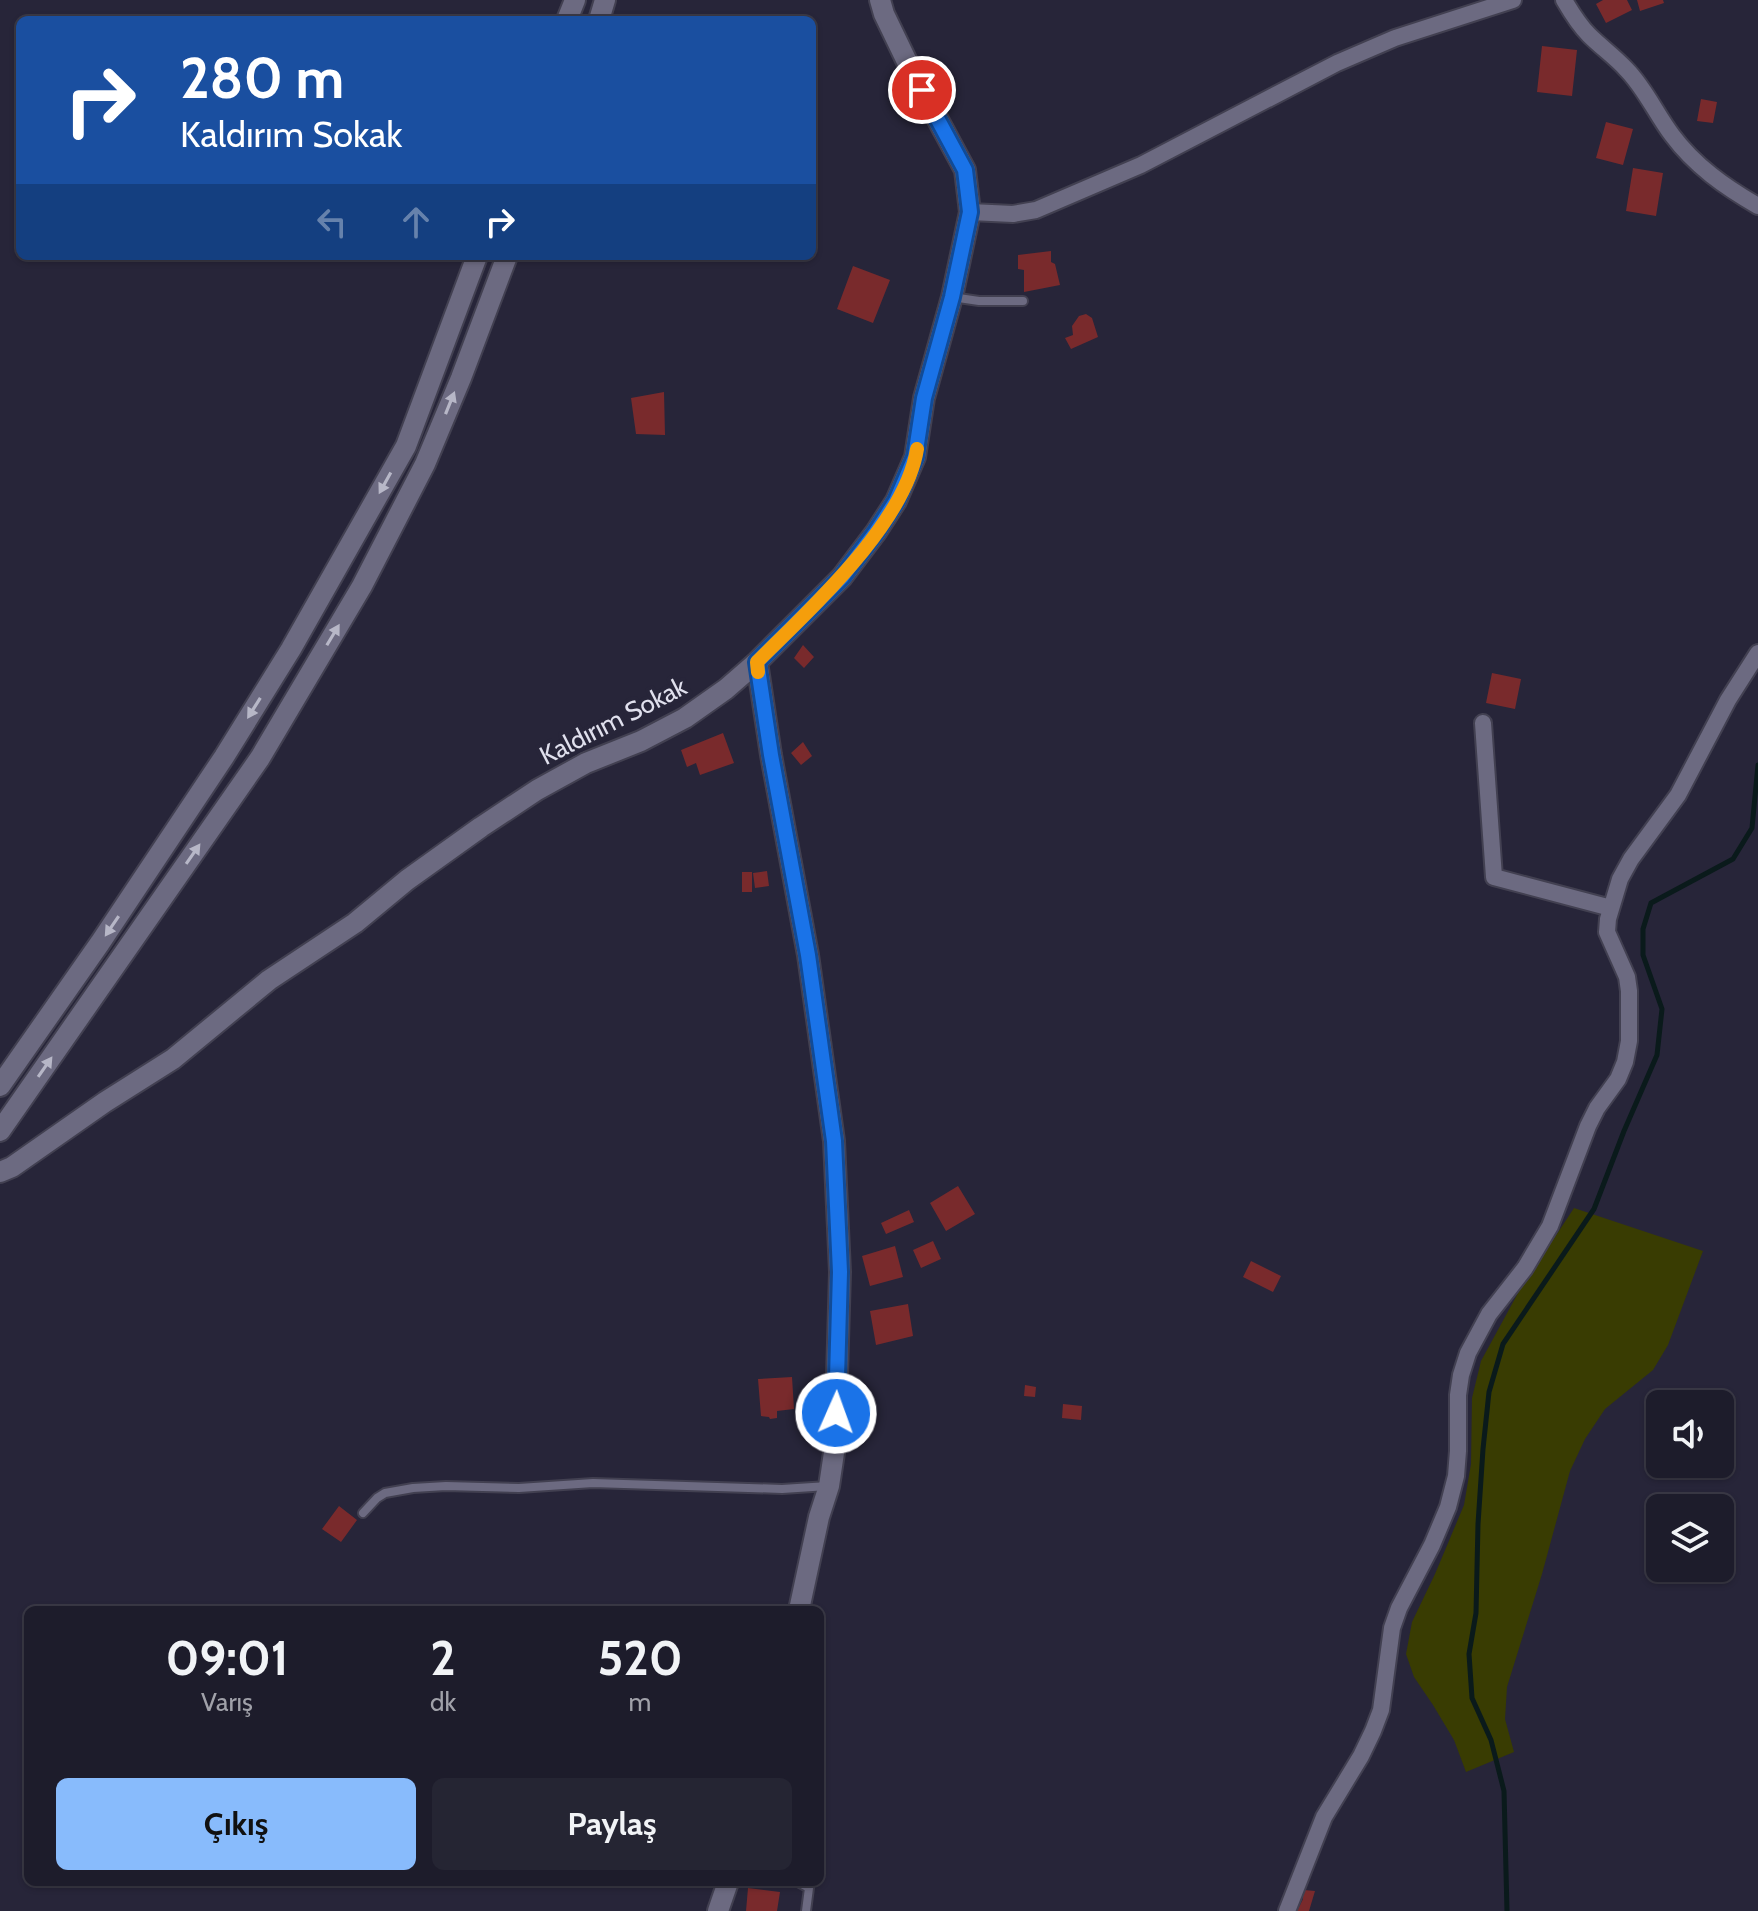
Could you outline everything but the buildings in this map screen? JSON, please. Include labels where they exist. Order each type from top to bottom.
[{"type":"street","name":"Kaldırım Sokak","points":[[0,1172],[173,1059],[269,980],[355,923],[407,880],[481,827],[537,790],[586,763],[641,741],[685,718],[726,689],[842,577],[876,532],[896,501],[915,457],[924,398],[952,297],[970,212],[965,170],[910,68],[880,0]]},
{"type":"street","points":[[970,212],[1013,214],[1047,206],[1141,165],[1352,57],[1395,38],[1513,0]]},
{"type":"street","points":[[1564,0],[1587,34],[1627,69],[1690,157],[1712,177],[1758,206]]},
{"type":"street","points":[[0,1086],[224,757],[291,649],[406,446],[476,260]]},
{"type":"street","points":[[0,1131],[260,758],[362,586],[425,464],[505,260]]},
{"type":"street","points":[[1287,1911],[1324,1817],[1373,1731],[1381,1710],[1392,1628],[1448,1507],[1457,1464],[1458,1395],[1468,1353],[1489,1314],[1544,1238],[1588,1126],[1618,1079],[1625,1062],[1629,1041],[1629,991],[1627,977],[1607,932],[1620,879],[1678,795],[1728,700],[1758,653]]},
{"type":"street","points":[[757,662],[808,955],[834,1141],[840,1272],[835,1446],[829,1486],[819,1517],[800,1606]]},
{"type":"street","points":[[1483,723],[1494,877],[1611,908]]},
{"type":"street","points":[[718,1911],[727,1886]]},
{"type":"lane","points":[[952,297],[979,301],[1023,301]]},
{"type":"lane","points":[[363,1513],[385,1493],[446,1486],[519,1488],[593,1483],[782,1489],[829,1486]]},
{"type":"lane","points":[[805,1886],[809,1888],[806,1911]]},
{"type":"shaded area","points":[[1574,1208],[1703,1251],[1668,1345],[1653,1370],[1605,1409],[1585,1439],[1570,1471],[1507,1687],[1505,1719],[1514,1752],[1466,1772],[1454,1740],[1414,1677],[1406,1654],[1412,1622],[1464,1505],[1471,1464],[1472,1398],[1481,1361],[1518,1293]]},
{"type":"waterway","points":[[1507,1911],[1504,1791],[1491,1740],[1472,1698],[1469,1654],[1476,1613],[1478,1524],[1489,1392],[1503,1344],[1594,1209],[1657,1055],[1662,1009],[1643,955],[1643,929],[1651,903],[1733,859],[1752,828],[1758,765]]},
{"type":"slow traffic","points":[[758,672],[757,662],[842,577],[876,532],[908,477],[917,449]]},
{"type":"route","points":[[836,1413],[840,1272],[834,1141],[808,955],[757,662],[842,577],[896,501],[915,457],[924,398],[952,297],[970,212],[965,170],[922,90]]}]
